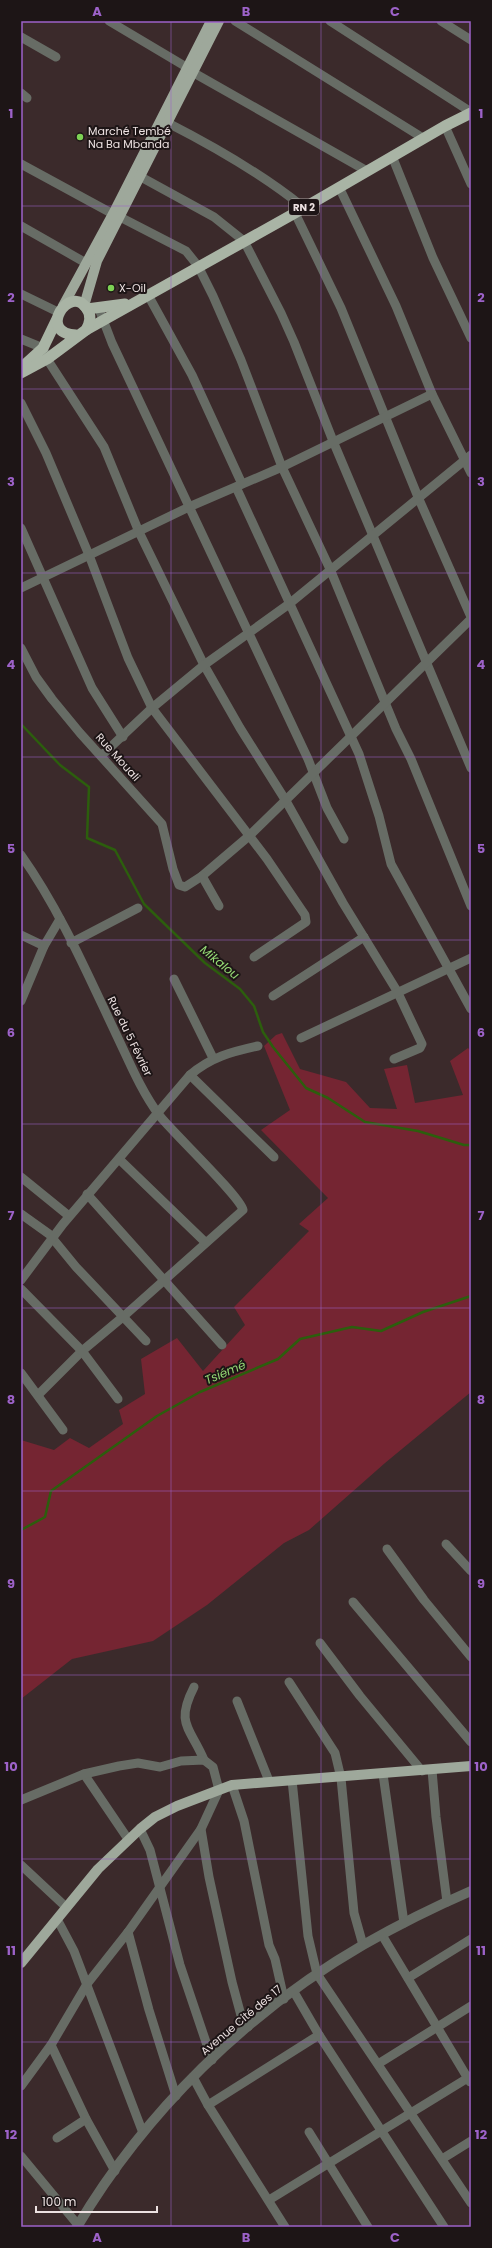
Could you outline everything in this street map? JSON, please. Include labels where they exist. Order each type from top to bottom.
[{"type":"highway","name":"RN 2","points":[[21,372],[47,359],[76,335],[471,112]]},
{"type":"highway","name":"RN 2","points":[[59,312],[74,302],[86,307],[99,309],[137,301]]},
{"type":"highway","points":[[86,307],[90,316],[90,323],[86,330]]},
{"type":"highway","points":[[59,312],[58,325],[65,333],[76,335]]},
{"type":"highway","points":[[21,368],[43,348],[59,312]]},
{"type":"main road","points":[[59,312],[86,263],[141,177],[168,123],[211,21]]},
{"type":"main road","points":[[86,307],[97,261],[116,216],[191,70],[219,21]]},
{"type":"main road","points":[[21,1963],[98,1869],[128,1839],[155,1817],[177,1806],[232,1785],[269,1781],[341,1778],[471,1766]]},
{"type":"street","points":[[110,21],[191,70],[367,171]]},
{"type":"street","points":[[235,21],[423,138]]},
{"type":"street","points":[[330,21],[471,112]]},
{"type":"street","points":[[441,21],[471,40]]},
{"type":"street","points":[[21,37],[56,58]]},
{"type":"street","points":[[168,123],[201,140],[267,180],[299,210],[341,308],[418,497],[471,618],[384,702],[286,801],[202,876],[219,906]]},
{"type":"street","points":[[445,126],[471,184]]},
{"type":"street","points":[[392,156],[433,258],[471,338]]},
{"type":"street","points":[[21,164],[116,216],[186,251],[198,266],[233,340],[282,467],[330,569],[384,702],[411,760],[471,906]]},
{"type":"street","points":[[141,177],[214,217],[244,241],[281,312],[333,441],[471,768]]},
{"type":"street","points":[[339,186],[396,306],[432,394],[468,458],[471,473]]},
{"type":"street","points":[[21,226],[86,263]]},
{"type":"street","points":[[21,294],[59,312]]},
{"type":"street","points":[[148,295],[192,375],[289,604],[351,736],[362,762],[380,816],[391,864],[471,1009]]},
{"type":"street","points":[[99,309],[112,343],[314,773],[327,808],[344,839]]},
{"type":"street","points":[[21,338],[43,348],[47,359],[104,447],[139,532],[204,665],[240,728],[286,801],[364,937],[397,991],[422,1044],[420,1048],[394,1059]]},
{"type":"street","points":[[21,588],[189,507],[282,467],[432,394]]},
{"type":"street","points":[[21,403],[46,453],[89,555],[128,658],[152,708],[248,836],[307,919],[306,922],[254,957]]},
{"type":"street","points":[[101,756],[123,737],[152,708],[204,665],[247,632],[289,604],[418,497],[468,458]]},
{"type":"street","points":[[21,528],[92,688],[123,737]]},
{"type":"street","name":"Rue Mouali","points":[[21,648],[36,677],[101,756],[162,824],[173,869],[179,885],[183,887],[202,876]]},
{"type":"street","name":"Rue du 5 Février","points":[[21,855],[48,894],[139,1081],[158,1114],[217,1178],[243,1210],[205,1242]]},
{"type":"street","points":[[71,943],[138,908]]},
{"type":"street","points":[[21,1001],[44,946],[60,919]]},
{"type":"street","points":[[21,935],[44,946]]},
{"type":"street","points":[[273,996],[364,937]]},
{"type":"street","points":[[301,1038],[397,991],[471,958]]},
{"type":"street","points":[[174,979],[213,1058]]},
{"type":"street","points":[[21,1280],[87,1194],[158,1114],[190,1075],[213,1058],[228,1052],[258,1046]]},
{"type":"street","points":[[190,1075],[274,1157]]},
{"type":"street","points":[[38,1395],[82,1351],[124,1316],[205,1242],[119,1159]]},
{"type":"street","points":[[21,1177],[69,1216]]},
{"type":"street","points":[[87,1194],[222,1345]]},
{"type":"street","points":[[21,1214],[52,1238],[76,1267],[146,1341]]},
{"type":"street","points":[[21,1289],[82,1351],[118,1399]]},
{"type":"street","points":[[21,1373],[63,1430]]},
{"type":"street","points":[[446,1544],[471,1571]]},
{"type":"street","points":[[387,1549],[424,1600],[471,1657]]},
{"type":"street","points":[[353,1602],[471,1742]]},
{"type":"street","points":[[320,1643],[360,1696],[427,1770],[436,1818],[447,1902]]},
{"type":"street","points":[[289,1682],[335,1753],[341,1778],[354,1913],[363,1945]]},
{"type":"street","points":[[22,2081],[51,2046],[87,1984],[128,1932],[201,1828],[219,1790],[213,1767],[204,1760],[196,1740],[186,1726],[184,1717],[187,1700],[194,1687]]},
{"type":"street","points":[[237,1701],[269,1781]]},
{"type":"street","points":[[21,1800],[84,1774],[138,1763],[160,1767],[180,1761],[204,1760]]},
{"type":"street","points":[[84,1774],[128,1839]]},
{"type":"street","points":[[383,1774],[404,1923]]},
{"type":"street","points":[[292,1780],[308,1936],[317,1974],[471,2203]]},
{"type":"street","points":[[232,1785],[244,1821],[269,1945],[275,1959],[284,1999]]},
{"type":"street","points":[[201,1828],[209,1877],[232,1982],[242,2019],[248,2027]]},
{"type":"street","points":[[140,1829],[148,1845],[180,1965],[212,2060]]},
{"type":"street","points":[[21,1865],[66,1907]]},
{"type":"street","name":"Avenue Cité des 17","points":[[78,2226],[143,2133],[193,2077],[248,2027],[317,1974],[363,1945],[404,1923],[471,1891]]},
{"type":"street","points":[[56,1919],[74,1951],[143,2133]]},
{"type":"street","points":[[128,1932],[149,2010],[176,2096]]},
{"type":"street","points":[[269,2200],[411,2113],[470,2079],[382,1935]]},
{"type":"street","points":[[408,1978],[471,1939]]},
{"type":"street","points":[[294,1992],[366,2110],[382,2131],[444,2227]]},
{"type":"street","points":[[378,2064],[471,2006]]},
{"type":"street","points":[[208,2105],[319,2035]]},
{"type":"street","points":[[51,2046],[86,2119],[115,2171]]},
{"type":"street","points":[[193,2077],[208,2105],[285,2227]]},
{"type":"street","points":[[56,2138],[86,2119]]},
{"type":"street","points":[[309,2132],[368,2227]]},
{"type":"street","points":[[442,2159],[471,2141]]},
{"type":"street","points":[[21,2156],[78,2226]]},
{"type":"shaded area","points":[[282,1033],[300,1069],[346,1082],[370,1108],[397,1109],[384,1069],[407,1065],[415,1103],[463,1095],[450,1061],[468,1048],[471,1051],[471,1392],[385,1463],[309,1530],[284,1543],[207,1605],[153,1641],[72,1659],[21,1699],[21,1440],[54,1450],[70,1438],[89,1448],[123,1424],[119,1410],[145,1394],[141,1359],[177,1338],[203,1371],[245,1325],[234,1307],[309,1231],[299,1224],[328,1198],[261,1130],[290,1110],[264,1046],[276,1035]]},
{"type":"waterway","name":"Mikalou","points":[[21,724],[60,765],[89,787],[87,838],[115,850],[144,904],[205,963],[240,989],[254,1006],[263,1032],[273,1047],[306,1088],[328,1098],[365,1122],[418,1131],[464,1145],[471,1145]]},
{"type":"waterway","name":"Tsiémé","points":[[21,1530],[45,1517],[51,1491],[157,1416],[200,1392],[278,1359],[300,1339],[352,1327],[381,1331],[423,1312],[471,1296]]},
{"type":"place","name":"Marché Tembé Na Ba Mbanda","points":[[80,137]]},
{"type":"place","name":"X-Oil","points":[[111,288]]}]
